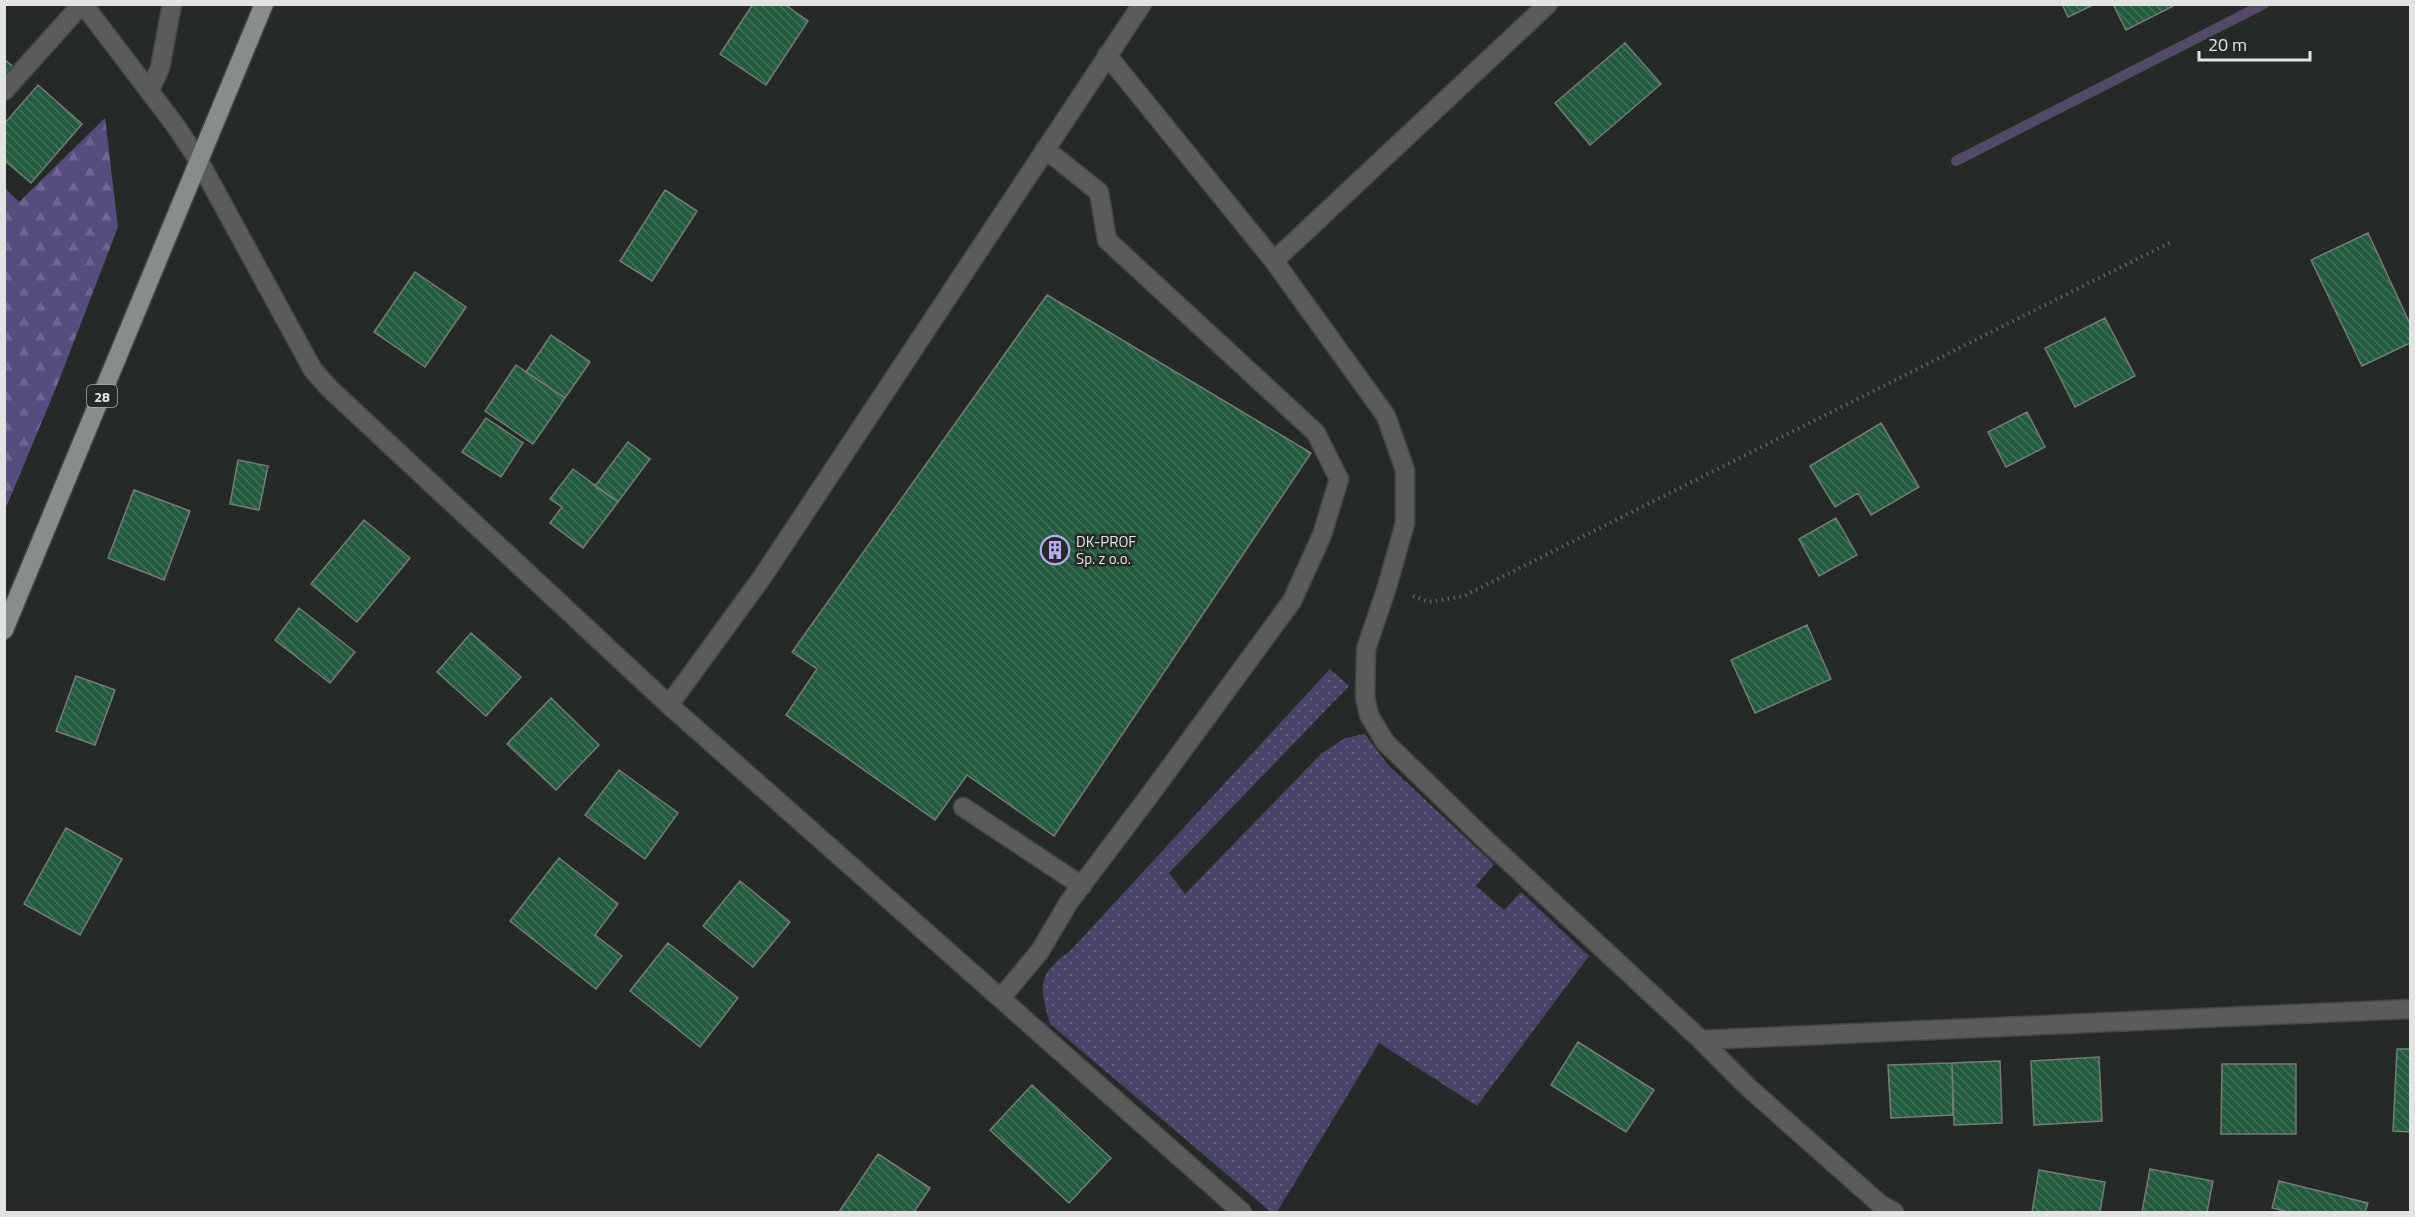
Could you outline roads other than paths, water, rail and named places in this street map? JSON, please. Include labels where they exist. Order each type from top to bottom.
[{"type":"main road","name":"28","points":[[4,630],[264,4]]},
{"type":"street","points":[[4,91],[83,4],[149,90],[199,161],[313,370],[329,388],[669,705],[1242,1212]]},
{"type":"street","points":[[149,90],[160,68],[172,4]]},
{"type":"street","points":[[669,705],[763,576],[1142,4]]},
{"type":"street","points":[[1274,261],[1548,4]]},
{"type":"street","points":[[1107,55],[1274,261],[1386,416],[1405,470],[1405,523],[1366,650],[1365,698],[1369,715],[1384,742],[1701,1040],[1749,1088],[1881,1205],[1894,1212]]},
{"type":"street","points":[[1001,999],[1040,951],[1082,886],[1292,601],[1322,536],[1339,479],[1316,434],[1107,240],[1099,192],[1045,149]]},
{"type":"street","points":[[963,807],[1082,886]]},
{"type":"street","points":[[1701,1040],[2410,1010]]},
{"type":"waterway","points":[[1956,161],[2264,4]]},
{"type":"place","name":"DK-PROF Sp. z o.o.","points":[[1055,550]]}]
